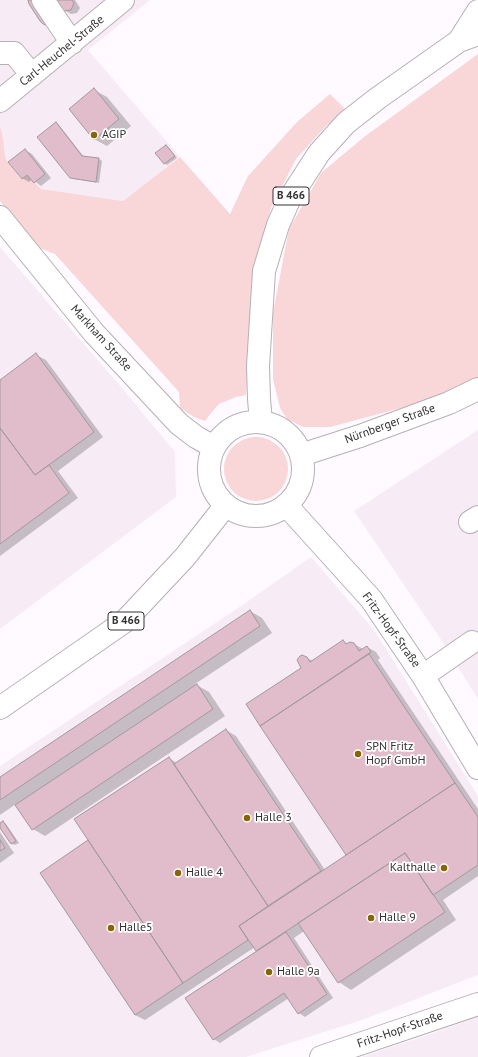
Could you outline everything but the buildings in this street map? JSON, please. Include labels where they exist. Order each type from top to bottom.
[{"type":"main road","points":[[43,0],[72,43]]},
{"type":"main road","name":"Carl-Heuchel-Straße","points":[[0,102],[72,43],[111,4]]},
{"type":"main road","name":"B 466","points":[[261,422],[258,366],[264,272],[278,225],[290,198],[319,153],[346,123],[474,24]]},
{"type":"main road","points":[[0,53],[14,53],[32,75]]},
{"type":"main road","name":"Markham Straße","points":[[0,217],[94,333],[179,424],[214,446]]},
{"type":"main road","name":"Nürnberger Straße","points":[[301,455],[360,436],[449,403],[478,389]]},
{"type":"main road","points":[[247,422],[261,422],[274,425],[286,432],[295,443],[301,455],[303,468],[301,482],[295,494],[286,504],[272,513],[256,516],[240,513],[226,505],[215,493],[210,478],[209,462],[214,446],[234,427],[247,422]]},
{"type":"main road","name":"Fritz-Hopf-Straße","points":[[286,504],[371,599],[424,676],[478,768]]},
{"type":"main road","name":"B 466","points":[[0,708],[124,622],[185,557],[226,505]]},
{"type":"main road","points":[[424,676],[472,642]]},
{"type":"main road","name":"Fritz-Hopf-Straße","points":[[321,1057],[478,1004]]},
{"type":"shaded area","points":[[0,0],[150,0],[88,50],[180,157],[123,201],[41,189],[27,175],[22,179],[5,156],[0,127]]},
{"type":"shaded area","points":[[478,54],[478,380],[442,397],[330,427],[303,427],[287,419],[280,408],[273,379],[273,313],[289,229],[321,173],[364,137]]},
{"type":"shaded area","points":[[330,94],[346,110],[326,126],[296,159],[271,208],[255,267],[246,395],[236,397],[219,404],[205,421],[194,417],[180,408],[179,392],[55,254],[37,247],[0,201],[0,127],[5,156],[8,162],[21,179],[27,175],[41,189],[123,201],[180,157],[230,214],[248,176],[297,122]]},
{"type":"shaded area","points":[[0,247],[122,388],[175,452],[176,497],[0,629]]},
{"type":"shaded area","points":[[478,430],[478,699],[440,638],[354,511]]},
{"type":"shaded area","points":[[256,437],[274,443],[282,451],[288,469],[282,487],[274,495],[256,501],[238,495],[230,487],[224,469],[230,451],[238,443]]},
{"type":"shaded area","points":[[311,557],[374,630],[478,796],[478,975],[362,1020],[246,1057],[0,1057],[0,766],[244,604]]},
{"type":"shaded area","points":[[478,1017],[478,1057],[361,1057],[428,1035]]},
{"type":"place","name":"AGIP","points":[[94,135]]},
{"type":"place","name":"SPN Fritz Hopf GmbH","points":[[358,754]]},
{"type":"place","name":"Halle 3","points":[[247,818]]},
{"type":"place","name":"Kalthalle","points":[[444,868]]},
{"type":"place","name":"Halle 4","points":[[178,873]]},
{"type":"place","name":"Halle 9","points":[[371,918]]},
{"type":"place","name":"Halle5","points":[[111,928]]},
{"type":"place","name":"Halle 9a","points":[[269,972]]}]
